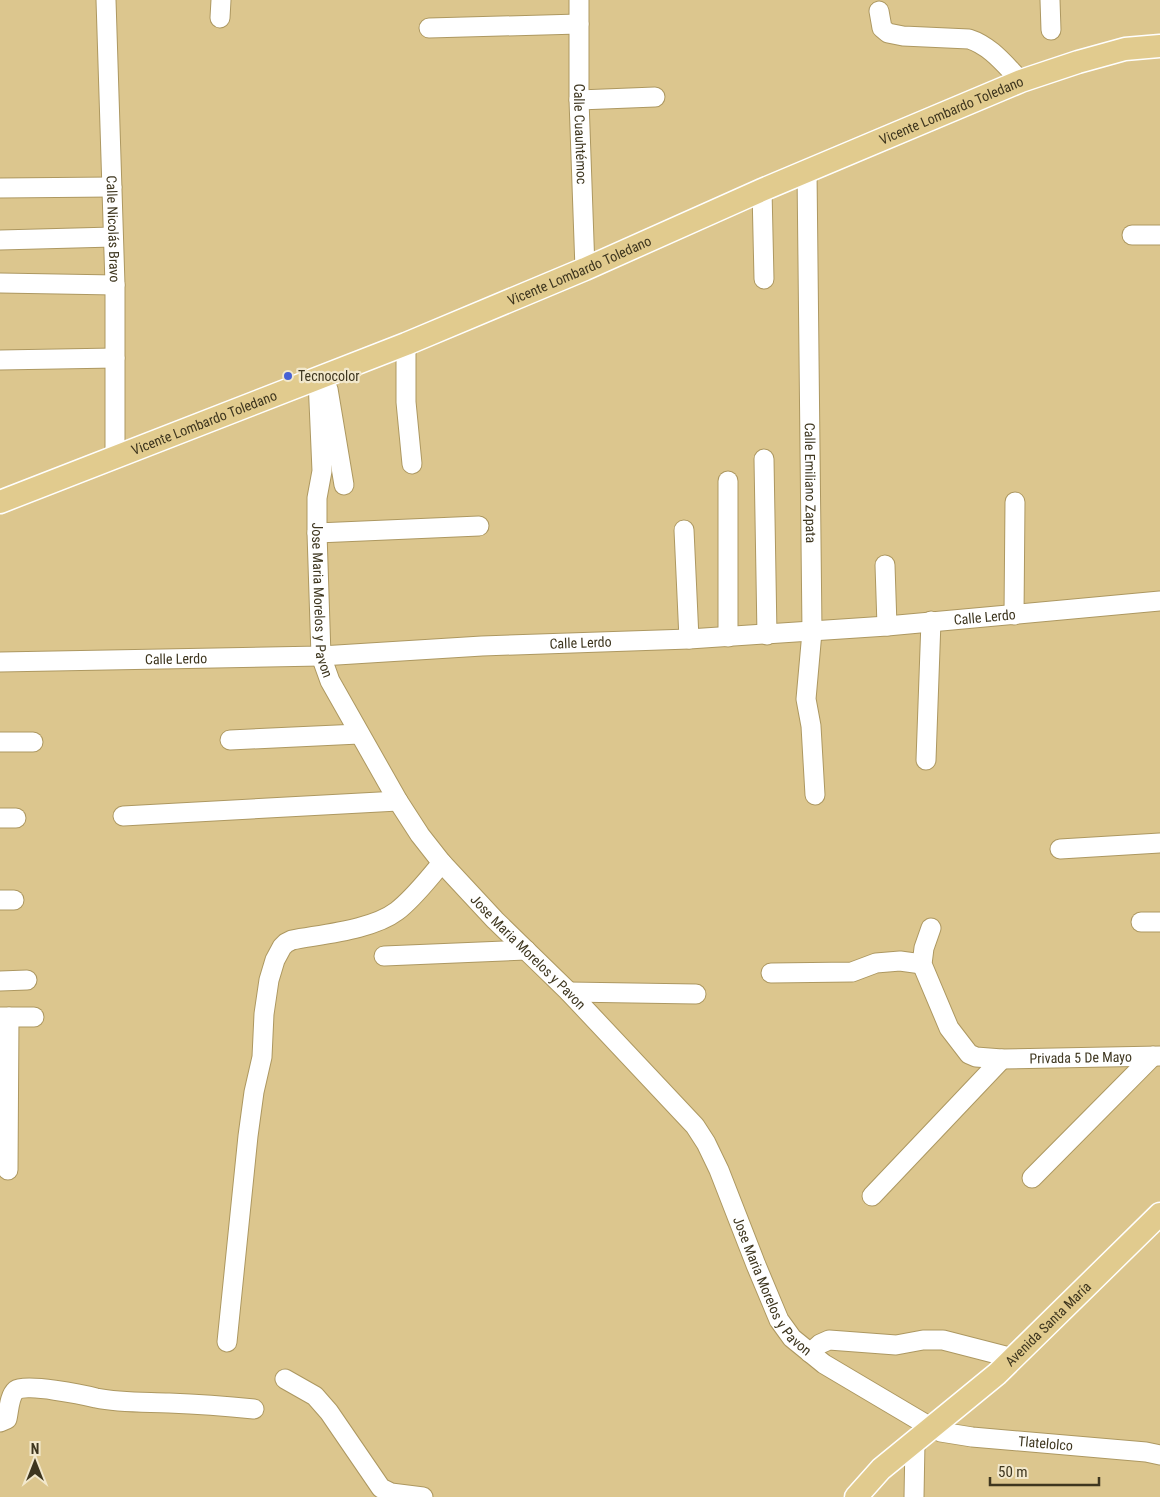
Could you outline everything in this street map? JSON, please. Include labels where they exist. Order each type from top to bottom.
[{"type":"main road","name":"Vicente Lombardo Toledano","points":[[0,502],[406,344],[762,190],[1021,81],[1070,64],[1125,49],[1160,46]]},
{"type":"main road","name":"Avenida Santa María","points":[[856,1497],[881,1469],[1013,1358],[1160,1214]]},
{"type":"street","name":"Calle Nicolás Bravo","points":[[106,0],[115,285],[115,456]]},
{"type":"street","name":"Calle Cuauhtémoc","points":[[579,0],[579,100],[585,268]]},
{"type":"street","points":[[1050,0],[1052,30]]},
{"type":"street","points":[[879,11],[882,28],[888,33],[903,36],[969,39],[979,42],[992,51],[1021,81]]},
{"type":"street","points":[[429,28],[579,24]]},
{"type":"street","points":[[579,100],[655,97]]},
{"type":"street","name":"Calle Emiliano Zapata","points":[[807,171],[812,632],[806,699],[811,726],[815,795]]},
{"type":"street","points":[[0,188],[112,187]]},
{"type":"street","points":[[762,190],[764,279]]},
{"type":"street","points":[[1132,234],[1160,235]]},
{"type":"street","points":[[0,240],[113,237]]},
{"type":"street","points":[[0,283],[115,285]]},
{"type":"street","points":[[406,344],[406,402],[412,464]]},
{"type":"street","points":[[0,360],[115,358]]},
{"type":"street","points":[[322,377],[344,485]]},
{"type":"street","name":"Jose Maria Morelos y Pavon","points":[[322,377],[322,470],[317,498],[322,656],[330,681],[359,734],[398,801],[420,835],[442,863],[569,992],[695,1126],[706,1143],[718,1170],[756,1266],[780,1320],[792,1338],[824,1364],[923,1435]]},
{"type":"street","points":[[764,459],[767,635]]},
{"type":"street","points":[[728,481],[728,637]]},
{"type":"street","points":[[1014,615],[1015,502]]},
{"type":"street","points":[[317,533],[479,526]]},
{"type":"street","points":[[684,530],[689,640]]},
{"type":"street","points":[[885,565],[887,626]]},
{"type":"street","name":"Calle Lerdo","points":[[0,662],[322,656],[482,646],[689,640],[887,626],[1160,601]]},
{"type":"street","points":[[926,760],[931,621]]},
{"type":"street","points":[[230,740],[359,734]]},
{"type":"street","points":[[0,742],[33,742]]},
{"type":"street","points":[[123,816],[398,801]]},
{"type":"street","points":[[1060,849],[1160,843]]},
{"type":"street","points":[[227,1342],[248,1136],[254,1092],[262,1057],[264,1014],[269,980],[275,960],[286,942],[375,923],[396,912],[442,863]]},
{"type":"street","points":[[1141,922],[1160,922]]},
{"type":"street","points":[[771,973],[852,972],[876,963],[900,961],[922,964],[924,948],[931,928]]},
{"type":"street","points":[[384,956],[526,950]]},
{"type":"street","name":"Privada 5 De Mayo","points":[[922,964],[949,1028],[963,1048],[976,1057],[1002,1059],[1156,1056]]},
{"type":"street","points":[[0,981],[27,980]]},
{"type":"street","points":[[569,992],[696,994]]},
{"type":"street","points":[[8,1170],[5,1017],[34,1017]]},
{"type":"street","points":[[1032,1178],[1156,1056]]},
{"type":"street","points":[[872,1196],[1002,1059]]},
{"type":"street","points":[[810,1352],[829,1340],[896,1345],[931,1339],[943,1340],[1013,1358]]},
{"type":"street","points":[[285,1379],[315,1396],[329,1412],[381,1488],[391,1493],[423,1497]]},
{"type":"street","points":[[0,1422],[7,1419],[13,1395],[16,1390],[21,1388],[103,1399],[254,1408]]},
{"type":"street","name":"Tlatelolco","points":[[923,1435],[941,1432],[966,1436],[1146,1452],[1160,1455]]},
{"type":"street","points":[[914,1497],[923,1435]]},
{"type":"place","name":"Tecnocolor","points":[[288,376]]}]
